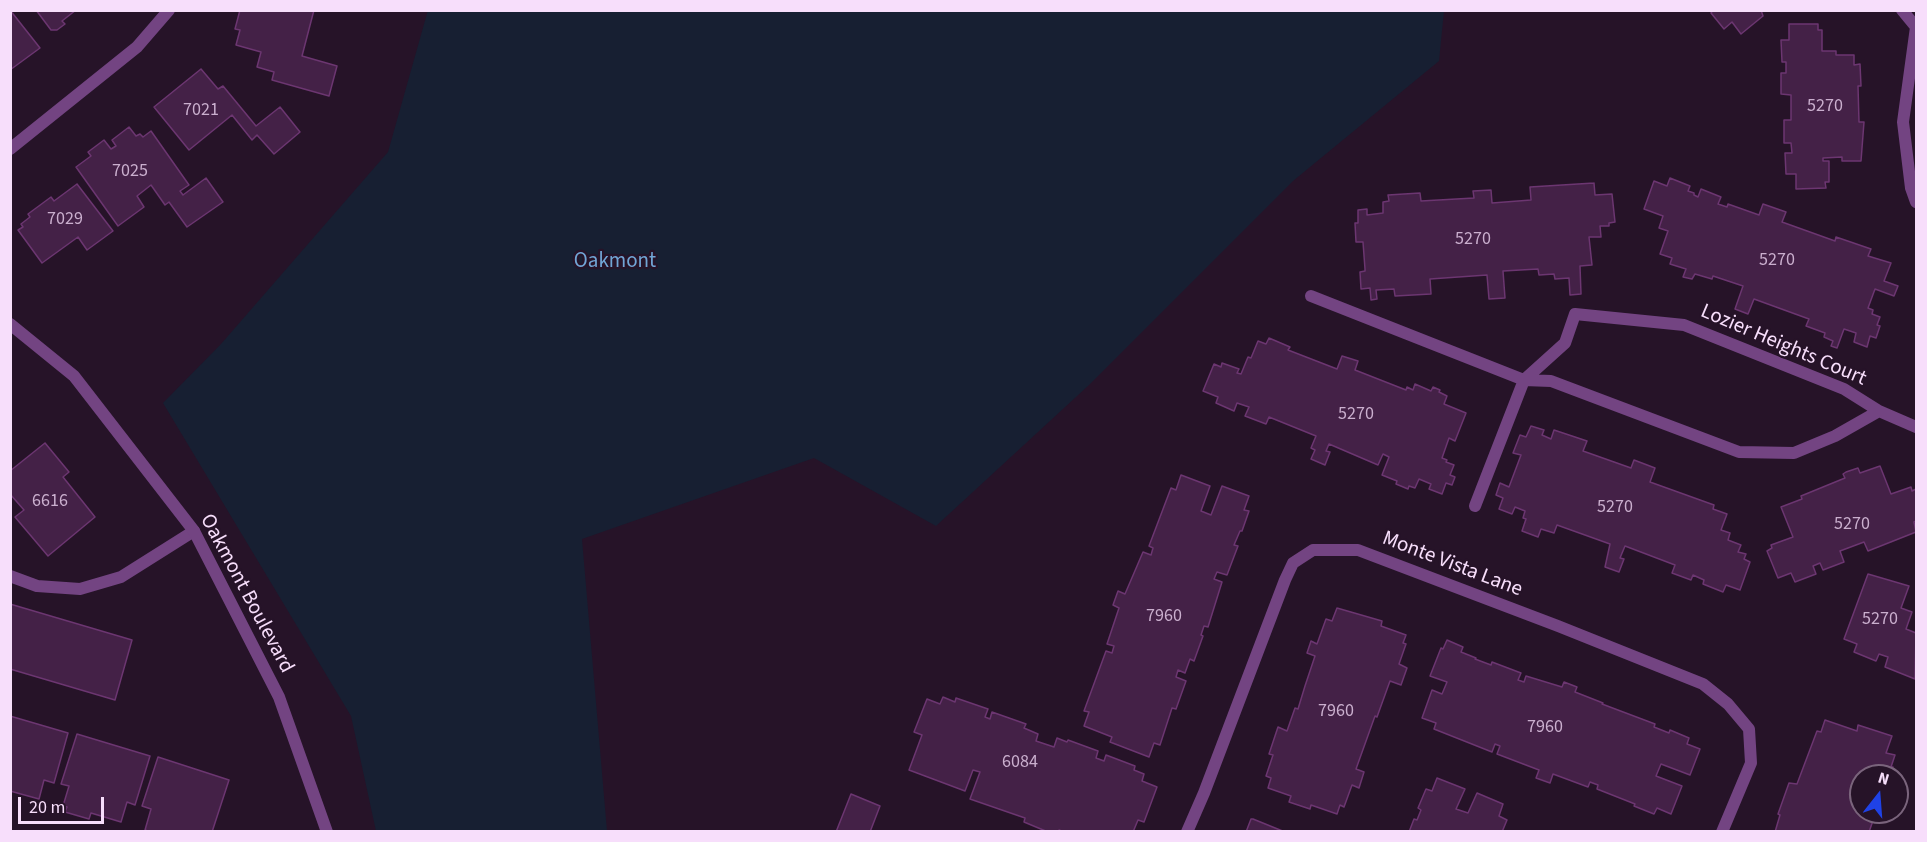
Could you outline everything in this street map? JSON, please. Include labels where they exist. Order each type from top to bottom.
[{"type":"street","points":[[10,149],[137,47],[169,10]]},
{"type":"street","points":[[1902,10],[1916,27],[1903,122],[1911,188],[1917,202]]},
{"type":"street","name":"Lozier Heights Court","points":[[1311,296],[1524,380],[1551,381],[1739,452],[1794,453],[1835,436],[1878,411]]},
{"type":"street","name":"Lozier Heights Court","points":[[1474,506],[1524,380],[1565,343],[1575,314],[1684,325],[1844,389],[1878,411],[1917,427]]},
{"type":"street","name":"Oakmont Boulevard","points":[[10,324],[74,376],[194,531],[279,697],[327,831]]},
{"type":"street","points":[[10,576],[37,586],[80,589],[121,577],[194,531]]},
{"type":"street","name":"Monte Vista Lane","points":[[1187,831],[1293,563],[1313,550],[1358,550],[1702,684],[1728,704],[1749,729],[1751,763],[1722,831]]},
{"type":"green space","name":"Oakmont","points":[[428,10],[1444,11],[1439,61],[1293,181],[1089,385],[936,526],[814,458],[582,539],[607,831],[376,831],[351,716],[163,403],[221,344],[388,152]]},
{"type":"building","points":[[10,10],[40,48],[10,70]]},
{"type":"building","points":[[36,10],[76,10],[62,21],[65,24],[57,30],[51,30]]},
{"type":"building","points":[[240,10],[314,10],[302,56],[337,66],[329,96],[272,80],[274,72],[257,67],[261,52],[236,45],[240,30],[235,29]]},
{"type":"building","points":[[1713,10],[1761,10],[1763,16],[1741,34],[1732,22],[1724,29],[1711,13]]},
{"type":"building","points":[[1789,24],[1818,24],[1818,30],[1822,30],[1822,51],[1836,51],[1836,55],[1854,55],[1854,65],[1860,64],[1859,122],[1864,122],[1861,161],[1842,161],[1842,157],[1823,158],[1823,161],[1829,161],[1829,182],[1825,182],[1826,188],[1796,189],[1796,174],[1786,174],[1785,153],[1792,153],[1791,143],[1784,143],[1784,120],[1791,120],[1791,95],[1781,94],[1781,73],[1786,73],[1786,62],[1782,62],[1781,40],[1789,40]]},
{"type":"building","points":[[201,69],[218,89],[223,86],[256,126],[280,107],[300,132],[274,154],[257,135],[252,140],[232,115],[189,150],[154,107]]},
{"type":"building","points":[[129,127],[136,136],[140,134],[143,137],[151,131],[189,185],[180,191],[183,195],[206,178],[223,202],[187,227],[169,202],[165,205],[151,185],[137,196],[144,207],[118,226],[76,167],[91,156],[88,152],[104,140],[111,149],[116,146],[112,140]]},
{"type":"building","points":[[1670,178],[1690,186],[1688,191],[1698,197],[1701,189],[1721,197],[1718,204],[1727,207],[1728,204],[1759,215],[1763,204],[1786,212],[1782,222],[1835,241],[1836,237],[1871,249],[1868,256],[1891,263],[1884,281],[1898,286],[1894,296],[1875,289],[1868,308],[1873,310],[1872,314],[1880,317],[1876,338],[1870,336],[1867,347],[1854,342],[1856,333],[1844,329],[1837,348],[1831,346],[1833,341],[1824,337],[1825,333],[1806,326],[1809,319],[1754,299],[1748,314],[1735,309],[1743,286],[1713,276],[1712,279],[1695,274],[1692,279],[1683,277],[1686,269],[1670,264],[1672,258],[1660,254],[1668,231],[1659,228],[1663,216],[1644,209],[1654,181],[1667,186]]},
{"type":"building","points":[[1594,183],[1595,195],[1612,194],[1615,222],[1609,223],[1609,226],[1600,226],[1601,237],[1589,237],[1592,265],[1580,266],[1581,294],[1570,295],[1569,278],[1555,279],[1554,274],[1539,275],[1538,269],[1503,271],[1505,298],[1489,299],[1487,275],[1430,279],[1431,294],[1395,296],[1394,289],[1376,290],[1377,299],[1371,300],[1370,288],[1361,289],[1360,272],[1365,269],[1363,242],[1356,242],[1355,223],[1358,223],[1358,210],[1367,209],[1367,215],[1383,213],[1383,202],[1389,201],[1388,195],[1420,193],[1421,201],[1474,198],[1473,191],[1491,190],[1492,203],[1531,200],[1530,187]]},
{"type":"building","points":[[77,184],[113,231],[87,250],[78,237],[42,263],[18,230],[23,227],[21,224],[30,217],[28,214],[51,197],[54,201]]},
{"type":"building","points":[[1269,338],[1290,347],[1288,350],[1337,369],[1342,356],[1358,361],[1355,370],[1406,390],[1407,387],[1413,390],[1415,384],[1431,391],[1433,387],[1440,390],[1439,392],[1447,396],[1444,404],[1466,413],[1455,441],[1449,438],[1442,458],[1454,465],[1450,475],[1455,477],[1452,485],[1446,483],[1442,494],[1429,489],[1431,484],[1419,479],[1415,488],[1409,486],[1408,489],[1396,484],[1397,481],[1382,475],[1389,457],[1383,454],[1378,465],[1329,444],[1326,451],[1330,452],[1325,465],[1311,459],[1315,450],[1311,448],[1316,436],[1269,417],[1266,424],[1245,416],[1249,407],[1237,403],[1234,411],[1216,403],[1218,397],[1203,391],[1214,364],[1221,367],[1222,363],[1239,369],[1237,373],[1241,374],[1258,341],[1266,344]]},
{"type":"building","points":[[1531,426],[1544,430],[1542,435],[1551,439],[1554,430],[1587,441],[1583,451],[1631,468],[1634,460],[1655,468],[1650,482],[1714,505],[1713,509],[1727,514],[1721,530],[1730,533],[1728,540],[1741,545],[1738,552],[1746,554],[1744,559],[1750,562],[1740,590],[1726,585],[1723,592],[1703,584],[1704,580],[1693,575],[1691,580],[1672,573],[1675,565],[1625,546],[1620,558],[1624,559],[1619,572],[1605,567],[1610,544],[1557,525],[1554,533],[1541,529],[1538,537],[1522,531],[1526,519],[1523,518],[1525,511],[1515,507],[1512,514],[1499,509],[1503,498],[1496,495],[1500,483],[1509,487],[1521,455],[1513,453],[1520,435],[1526,437]]},
{"type":"building","points":[[45,443],[69,472],[63,477],[95,517],[48,556],[15,517],[24,510],[10,494],[10,471]]},
{"type":"building","points":[[1880,466],[1891,494],[1911,487],[1912,491],[1916,489],[1916,521],[1914,522],[1916,532],[1868,551],[1864,542],[1840,551],[1844,562],[1823,570],[1820,563],[1813,566],[1816,574],[1795,582],[1791,573],[1778,578],[1767,551],[1772,548],[1771,545],[1793,537],[1781,507],[1845,478],[1843,474],[1846,472],[1858,468],[1860,473]]},
{"type":"building","points":[[1181,475],[1210,486],[1201,511],[1211,515],[1222,486],[1249,496],[1244,510],[1249,511],[1234,545],[1238,546],[1227,575],[1217,572],[1214,579],[1222,582],[1208,627],[1204,626],[1194,661],[1190,659],[1185,673],[1178,670],[1176,677],[1186,681],[1176,709],[1172,708],[1160,745],[1154,743],[1149,757],[1110,742],[1112,737],[1084,726],[1089,712],[1084,711],[1106,651],[1112,653],[1114,646],[1107,644],[1119,608],[1113,605],[1118,591],[1125,594],[1143,552],[1151,555],[1153,548],[1149,546],[1171,488],[1176,490]]},
{"type":"building","points":[[1868,574],[1909,586],[1901,608],[1912,612],[1906,629],[1916,633],[1915,679],[1885,667],[1888,657],[1879,654],[1876,661],[1854,652],[1857,644],[1844,639]]},
{"type":"building","points":[[10,604],[132,640],[115,700],[10,669]]},
{"type":"building","points":[[1337,608],[1382,621],[1381,626],[1406,635],[1403,643],[1406,644],[1399,664],[1407,668],[1401,685],[1390,681],[1356,769],[1364,772],[1359,788],[1352,785],[1344,807],[1340,805],[1337,814],[1311,805],[1310,809],[1289,802],[1291,796],[1268,788],[1271,778],[1266,776],[1273,755],[1269,754],[1278,727],[1287,731],[1295,708],[1298,709],[1315,656],[1307,653],[1311,641],[1317,644],[1326,619],[1332,621]]},
{"type":"building","points":[[1447,640],[1463,647],[1461,652],[1475,659],[1491,665],[1492,662],[1521,673],[1518,680],[1524,682],[1526,676],[1562,687],[1564,682],[1577,687],[1575,692],[1655,724],[1654,727],[1669,733],[1670,730],[1689,738],[1687,744],[1700,749],[1690,775],[1661,764],[1656,776],[1682,786],[1671,814],[1657,808],[1654,814],[1597,789],[1598,785],[1590,782],[1588,787],[1553,774],[1550,783],[1536,778],[1539,770],[1497,754],[1500,746],[1495,744],[1492,752],[1434,729],[1436,723],[1422,718],[1432,690],[1442,694],[1447,682],[1430,676],[1441,648],[1443,649]]},
{"type":"building","points":[[943,697],[955,702],[956,698],[988,709],[985,717],[990,719],[992,712],[1026,724],[1024,728],[1038,734],[1036,741],[1054,747],[1057,738],[1067,742],[1068,740],[1098,751],[1096,758],[1104,761],[1106,755],[1135,766],[1134,770],[1144,774],[1142,781],[1157,787],[1144,822],[1138,820],[1133,832],[1064,832],[1059,830],[1048,832],[1024,822],[1025,818],[970,799],[980,772],[973,770],[965,791],[909,770],[922,735],[914,732],[927,699],[940,704]]},
{"type":"building","points":[[10,716],[68,733],[54,783],[44,780],[39,799],[10,791]]},
{"type":"building","points":[[1825,720],[1857,731],[1858,725],[1892,736],[1886,753],[1895,755],[1892,764],[1849,764],[1849,824],[1872,824],[1869,832],[1775,832],[1780,815],[1778,814],[1789,783],[1797,784],[1817,731],[1821,732]]},
{"type":"building","points":[[77,734],[150,756],[135,805],[127,802],[121,822],[91,813],[89,819],[65,812],[67,807],[63,806],[69,786],[61,784]]},
{"type":"building","points":[[158,757],[229,780],[212,832],[151,832],[145,830],[151,809],[142,806]]},
{"type":"building","points":[[1437,778],[1465,789],[1456,809],[1468,813],[1477,793],[1503,804],[1499,816],[1507,820],[1502,832],[1409,832],[1414,819],[1417,820],[1421,810],[1418,808],[1426,789],[1432,791]]},
{"type":"building","points":[[851,794],[880,806],[870,832],[836,832]]},
{"type":"building","points":[[1253,819],[1285,832],[1246,832]]}]
